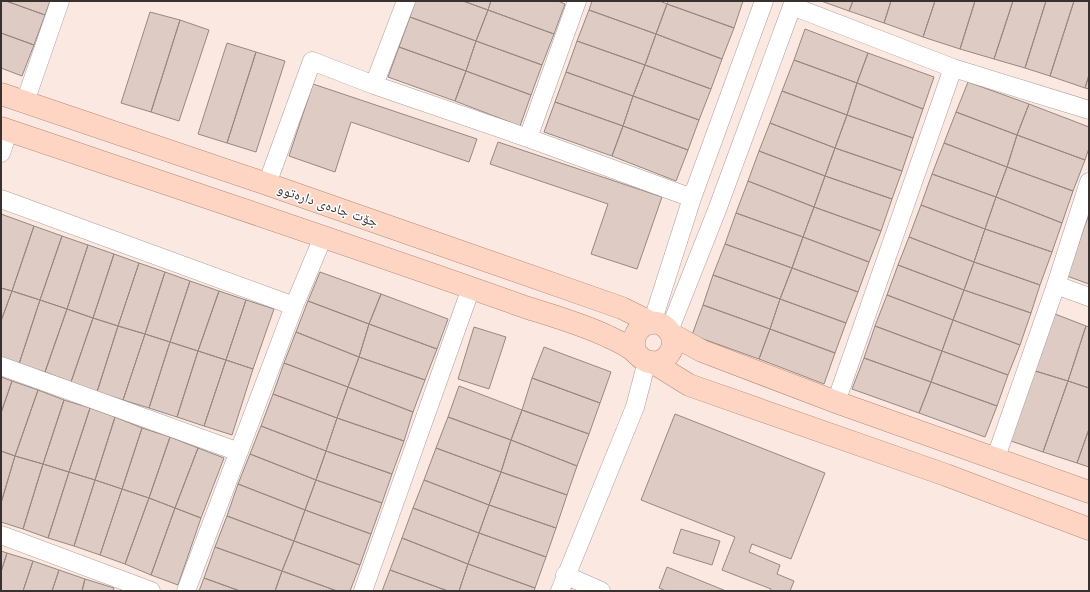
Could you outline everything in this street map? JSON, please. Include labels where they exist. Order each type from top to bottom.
[{"type":"main road","name":"جۆت جادەی دارەتوو","points":[[1,94],[267,184],[622,308],[702,351],[836,402],[996,457],[1089,492]]},
{"type":"main road","points":[[5,129],[323,237],[607,336],[689,385],[946,475],[1089,529]]},
{"type":"main road","points":[[642,326],[664,330],[673,344],[670,353],[663,360],[645,359],[633,344],[635,334],[642,326]]},
{"type":"street","points":[[25,102],[60,1]]},
{"type":"street","points":[[528,138],[578,1]]},
{"type":"street","points":[[664,330],[692,198],[764,1]]},
{"type":"street","points":[[374,85],[403,2]]},
{"type":"street","points":[[664,330],[717,210],[793,3],[953,68],[1089,110]]},
{"type":"street","points":[[267,184],[312,61],[374,85],[528,138],[692,198]]},
{"type":"street","points":[[836,402],[953,68]]},
{"type":"street","points":[[1,153],[5,129]]},
{"type":"street","points":[[996,457],[1056,285],[1089,182]]},
{"type":"street","points":[[1,199],[294,306]]},
{"type":"street","points":[[186,591],[294,306],[323,237]]},
{"type":"street","points":[[1056,285],[1089,297]]},
{"type":"street","points":[[363,591],[471,288]]},
{"type":"street","points":[[601,591],[562,583],[635,407],[645,359]]},
{"type":"street","points":[[1,366],[239,452]]},
{"type":"street","points":[[1,535],[151,591]]},
{"type":"building","points":[[1,1],[6,1],[45,15],[34,45],[1,33]]},
{"type":"building","points":[[6,1],[50,1],[45,15]]},
{"type":"building","points":[[415,1],[463,1],[488,10],[476,41],[410,17]]},
{"type":"building","points":[[463,1],[491,1],[488,10]]},
{"type":"building","points":[[491,1],[558,1],[565,4],[554,34],[488,10]]},
{"type":"building","points":[[592,1],[660,1],[667,4],[656,34],[589,10]]},
{"type":"building","points":[[668,1],[743,1],[734,28],[667,4]]},
{"type":"building","points":[[821,1],[853,1],[849,11]]},
{"type":"building","points":[[853,1],[891,1],[884,23],[849,11]]},
{"type":"building","points":[[891,1],[935,1],[923,37],[884,23]]},
{"type":"building","points":[[935,1],[975,1],[960,49],[923,37]]},
{"type":"building","points":[[975,1],[1013,1],[994,59],[960,49]]},
{"type":"building","points":[[1013,1],[1046,1],[1025,68],[994,59]]},
{"type":"building","points":[[1046,1],[1074,1],[1050,76],[1025,68]]},
{"type":"building","points":[[1074,1],[1089,1],[1089,75],[1085,88],[1050,76]]},
{"type":"building","points":[[667,4],[734,28],[722,59],[656,34]]},
{"type":"building","points":[[488,10],[554,34],[542,65],[476,41]]},
{"type":"building","points":[[589,10],[656,34],[645,65],[577,41]]},
{"type":"building","points":[[150,12],[180,20],[151,112],[121,103]]},
{"type":"building","points":[[410,17],[476,41],[466,71],[399,47]]},
{"type":"building","points":[[180,20],[209,30],[179,121],[151,112]]},
{"type":"building","points":[[805,29],[868,53],[857,83],[794,60]]},
{"type":"building","points":[[1,33],[34,45],[22,76],[1,68]]},
{"type":"building","points":[[656,34],[722,59],[711,89],[645,65]]},
{"type":"building","points":[[476,41],[542,65],[531,95],[466,71]]},
{"type":"building","points":[[577,41],[645,65],[633,96],[566,72]]},
{"type":"building","points":[[227,43],[256,52],[227,143],[198,134]]},
{"type":"building","points":[[399,47],[466,71],[455,101],[388,77]]},
{"type":"building","points":[[256,52],[285,61],[256,152],[227,143]]},
{"type":"building","points":[[868,53],[934,77],[923,109],[857,83]]},
{"type":"building","points":[[794,60],[857,83],[847,115],[782,91]]},
{"type":"building","points":[[645,65],[711,89],[699,120],[633,96]]},
{"type":"building","points":[[466,71],[531,95],[520,126],[455,101]]},
{"type":"building","points":[[566,72],[633,96],[623,126],[555,102]]},
{"type":"building","points":[[1089,75],[1089,89],[1085,88]]},
{"type":"building","points":[[968,82],[1029,104],[1017,135],[956,112]]},
{"type":"building","points":[[857,83],[923,109],[913,138],[847,115]]},
{"type":"building","points":[[313,84],[477,139],[469,162],[351,122],[335,172],[289,156]]},
{"type":"building","points":[[782,91],[847,115],[835,148],[770,123]]},
{"type":"building","points":[[633,96],[699,120],[688,150],[623,126]]},
{"type":"building","points":[[555,102],[623,126],[612,156],[544,132]]},
{"type":"building","points":[[1029,104],[1089,127],[1089,148],[1085,160],[1017,135]]},
{"type":"building","points":[[956,112],[1017,135],[1007,167],[944,143]]},
{"type":"building","points":[[847,115],[913,138],[902,171],[835,148]]},
{"type":"building","points":[[770,123],[835,148],[825,176],[759,151]]},
{"type":"building","points":[[623,126],[688,150],[676,181],[612,156]]},
{"type":"building","points":[[1017,135],[1085,160],[1073,191],[1007,167]]},
{"type":"building","points":[[498,142],[662,197],[637,269],[591,254],[608,204],[490,164]]},
{"type":"building","points":[[944,143],[1007,167],[996,197],[932,174]]},
{"type":"building","points":[[835,148],[902,171],[892,199],[825,176]]},
{"type":"building","points":[[759,151],[825,176],[814,207],[748,181]]},
{"type":"building","points":[[1007,167],[1073,191],[1062,223],[996,197]]},
{"type":"building","points":[[932,174],[996,197],[985,229],[921,205]]},
{"type":"building","points":[[825,176],[892,199],[881,231],[814,207]]},
{"type":"building","points":[[748,181],[814,207],[803,237],[736,213]]},
{"type":"building","points":[[996,197],[1062,223],[1052,252],[985,229]]},
{"type":"building","points":[[921,205],[985,229],[974,262],[909,237]]},
{"type":"building","points":[[814,207],[881,231],[869,262],[803,237]]},
{"type":"building","points":[[736,213],[803,237],[792,268],[725,244]]},
{"type":"building","points":[[1,214],[34,226],[12,291],[1,288]]},
{"type":"building","points":[[1089,214],[1089,284],[1067,276]]},
{"type":"building","points":[[34,226],[62,236],[40,300],[12,291]]},
{"type":"building","points":[[985,229],[1052,252],[1040,285],[974,262]]},
{"type":"building","points":[[62,236],[88,245],[67,309],[40,300]]},
{"type":"building","points":[[803,237],[869,262],[858,292],[792,268]]},
{"type":"building","points":[[909,237],[974,262],[964,290],[898,265]]},
{"type":"building","points":[[725,244],[792,268],[780,299],[713,275]]},
{"type":"building","points":[[88,245],[114,254],[93,318],[67,309]]},
{"type":"building","points":[[114,254],[139,263],[118,326],[93,318]]},
{"type":"building","points":[[974,262],[1040,285],[1031,313],[964,290]]},
{"type":"building","points":[[139,263],[165,272],[145,334],[118,326]]},
{"type":"building","points":[[898,265],[964,290],[953,320],[887,295]]},
{"type":"building","points":[[792,268],[858,292],[846,323],[780,299]]},
{"type":"building","points":[[165,272],[190,281],[170,342],[145,334]]},
{"type":"building","points":[[320,272],[381,294],[369,324],[308,301]]},
{"type":"building","points":[[713,275],[780,299],[770,329],[703,305]]},
{"type":"building","points":[[190,281],[219,291],[198,351],[170,342]]},
{"type":"building","points":[[1,288],[12,291],[1,321]]},
{"type":"building","points":[[964,290],[1031,313],[1020,345],[953,320]]},
{"type":"building","points":[[12,291],[40,300],[19,364],[1,357],[1,321]]},
{"type":"building","points":[[219,291],[246,300],[226,360],[198,351]]},
{"type":"building","points":[[381,294],[448,319],[437,349],[369,324]]},
{"type":"building","points":[[887,295],[953,320],[942,351],[875,326]]},
{"type":"building","points":[[780,299],[846,323],[835,353],[770,329]]},
{"type":"building","points":[[40,300],[67,309],[45,372],[19,364]]},
{"type":"building","points":[[246,300],[274,309],[253,369],[226,360]]},
{"type":"building","points":[[308,301],[369,324],[359,357],[296,332]]},
{"type":"building","points":[[703,305],[770,329],[759,359],[692,335]]},
{"type":"building","points":[[67,309],[93,318],[71,382],[45,372]]},
{"type":"building","points":[[1055,314],[1086,326],[1068,381],[1032,370]]},
{"type":"building","points":[[93,318],[118,326],[97,392],[71,382]]},
{"type":"building","points":[[953,320],[1020,345],[1008,375],[942,351]]},
{"type":"building","points":[[369,324],[437,349],[425,380],[359,357]]},
{"type":"building","points":[[118,326],[145,334],[123,400],[97,392]]},
{"type":"building","points":[[875,326],[942,351],[931,382],[864,358]]},
{"type":"building","points":[[1086,326],[1089,327],[1089,388],[1068,381]]},
{"type":"building","points":[[474,327],[506,337],[489,389],[458,379]]},
{"type":"building","points":[[770,329],[835,353],[824,384],[759,359]]},
{"type":"building","points":[[296,332],[359,357],[348,387],[284,363]]},
{"type":"building","points":[[145,334],[170,342],[149,408],[123,400]]},
{"type":"building","points":[[170,342],[198,351],[177,417],[149,408]]},
{"type":"building","points":[[544,347],[611,372],[600,403],[532,378]]},
{"type":"building","points":[[198,351],[226,360],[204,426],[177,417]]},
{"type":"building","points":[[942,351],[1008,375],[997,406],[931,382]]},
{"type":"building","points":[[359,357],[425,380],[413,412],[348,387]]},
{"type":"building","points":[[864,358],[931,382],[919,413],[852,389]]},
{"type":"building","points":[[226,360],[253,369],[232,435],[204,426]]},
{"type":"building","points":[[284,363],[348,387],[337,418],[273,394]]},
{"type":"building","points":[[1032,370],[1068,381],[1043,452],[1008,440]]},
{"type":"building","points":[[1,377],[12,381],[1,413]]},
{"type":"building","points":[[532,378],[600,403],[589,434],[522,410]]},
{"type":"building","points":[[12,381],[38,390],[15,456],[1,451],[1,413]]},
{"type":"building","points":[[1068,381],[1089,388],[1089,429],[1077,463],[1043,452]]},
{"type":"building","points":[[931,382],[997,406],[985,437],[919,413]]},
{"type":"building","points":[[459,386],[522,410],[511,440],[448,417]]},
{"type":"building","points":[[348,387],[413,412],[404,441],[337,418]]},
{"type":"building","points":[[38,390],[64,400],[43,464],[15,456]]},
{"type":"building","points":[[273,394],[337,418],[326,451],[261,426]]},
{"type":"building","points":[[64,400],[90,408],[69,472],[43,464]]},
{"type":"building","points":[[90,408],[115,417],[95,480],[69,472]]},
{"type":"building","points":[[522,410],[589,434],[577,466],[511,440]]},
{"type":"building","points":[[675,414],[825,473],[791,559],[752,544],[749,552],[780,565],[777,574],[794,581],[790,591],[770,591],[771,589],[722,570],[735,537],[641,500]]},
{"type":"building","points":[[115,417],[142,428],[122,489],[95,480]]},
{"type":"building","points":[[448,417],[511,440],[501,472],[436,448]]},
{"type":"building","points":[[337,418],[404,441],[392,474],[326,451]]},
{"type":"building","points":[[261,426],[326,451],[316,480],[250,454]]},
{"type":"building","points":[[142,428],[170,437],[149,498],[122,489]]},
{"type":"building","points":[[1089,429],[1089,467],[1077,463]]},
{"type":"building","points":[[170,437],[198,448],[175,508],[149,498]]},
{"type":"building","points":[[511,440],[577,466],[567,495],[501,472]]},
{"type":"building","points":[[198,448],[224,458],[201,518],[175,508]]},
{"type":"building","points":[[436,448],[501,472],[489,505],[424,480]]},
{"type":"building","points":[[1,451],[15,456],[1,503]]},
{"type":"building","points":[[326,451],[392,474],[382,503],[316,480]]},
{"type":"building","points":[[250,454],[316,480],[305,510],[238,484]]},
{"type":"building","points":[[15,456],[43,464],[23,529],[1,522],[1,503]]},
{"type":"building","points":[[43,464],[69,472],[48,538],[23,529]]},
{"type":"building","points":[[69,472],[95,480],[74,546],[48,538]]},
{"type":"building","points":[[501,472],[567,495],[556,528],[489,505]]},
{"type":"building","points":[[95,480],[122,489],[100,555],[74,546]]},
{"type":"building","points":[[316,480],[382,503],[371,534],[305,510]]},
{"type":"building","points":[[424,480],[489,505],[479,533],[413,508]]},
{"type":"building","points":[[238,484],[305,510],[294,541],[227,516]]},
{"type":"building","points":[[122,489],[149,498],[125,564],[100,555]]},
{"type":"building","points":[[149,498],[175,508],[151,575],[125,564]]},
{"type":"building","points":[[489,505],[556,528],[546,557],[479,533]]},
{"type":"building","points":[[175,508],[201,518],[178,585],[151,575]]},
{"type":"building","points":[[413,508],[479,533],[468,564],[402,538]]},
{"type":"building","points":[[305,510],[371,534],[360,565],[294,541]]},
{"type":"building","points":[[227,516],[294,541],[282,571],[215,547]]},
{"type":"building","points":[[681,529],[720,541],[712,565],[673,553]]},
{"type":"building","points":[[479,533],[546,557],[535,588],[468,564]]},
{"type":"building","points":[[402,538],[468,564],[459,591],[448,591],[390,570]]},
{"type":"building","points":[[294,541],[360,565],[350,591],[337,591],[282,571]]},
{"type":"building","points":[[215,547],[282,571],[275,591],[240,591],[204,578]]},
{"type":"building","points":[[1,551],[7,553],[1,572]]},
{"type":"building","points":[[7,553],[33,561],[23,591],[1,591],[1,572]]},
{"type":"building","points":[[33,561],[59,570],[52,591],[23,591]]},
{"type":"building","points":[[468,564],[535,588],[534,591],[459,591]]},
{"type":"building","points":[[667,567],[726,591],[666,591],[659,588]]},
{"type":"building","points":[[59,570],[85,579],[82,591],[52,591]]},
{"type":"building","points":[[390,570],[448,591],[382,591]]},
{"type":"building","points":[[282,571],[337,591],[275,591]]},
{"type":"building","points":[[204,578],[240,591],[199,591]]},
{"type":"building","points":[[85,579],[114,588],[113,591],[82,591]]}]
